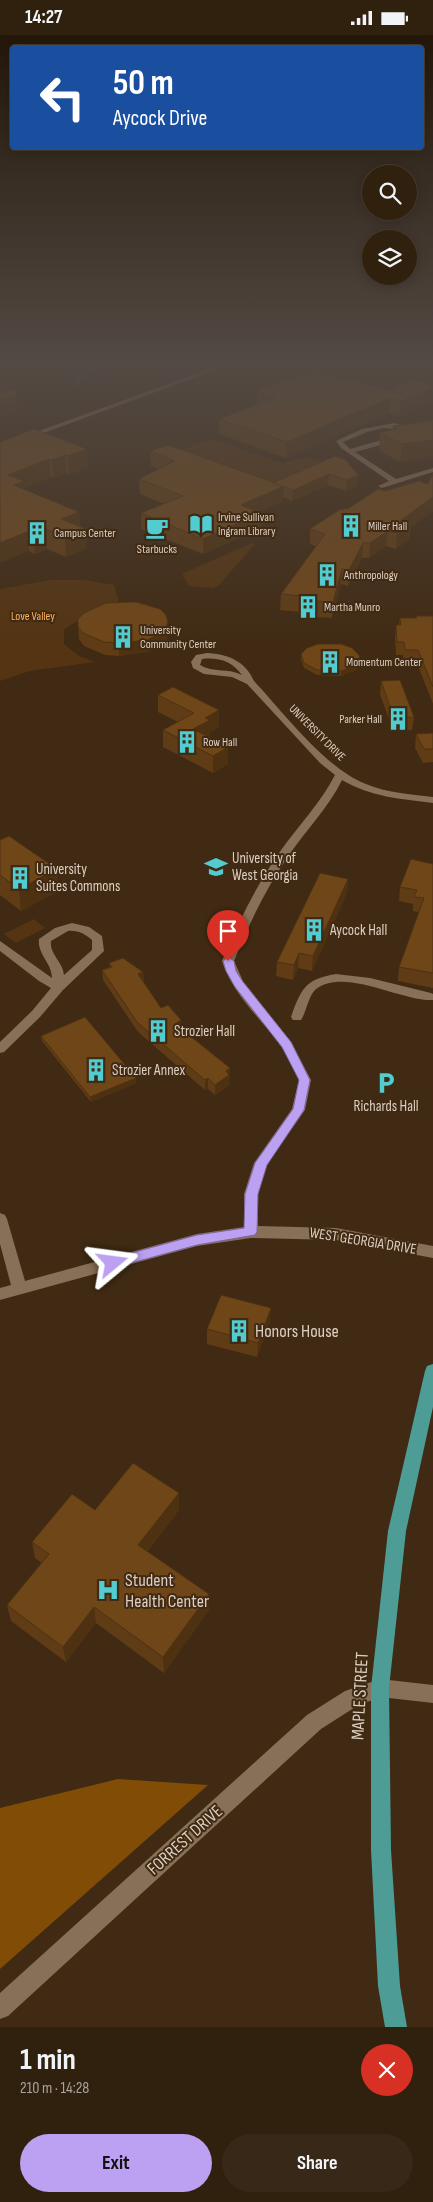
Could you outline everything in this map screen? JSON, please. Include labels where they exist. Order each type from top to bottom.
[{"type":"main road","name":"MAPLE STREET","points":[[396,2027],[389,1986],[381,1850],[380,1688],[397,1531],[433,1371]]},
{"type":"street","points":[[358,457],[395,482]]},
{"type":"street","points":[[382,486],[433,470]]},
{"type":"street","name":"UNIVERSITY DRIVE","points":[[250,682],[230,673],[204,671],[196,665],[196,662],[199,657],[212,654],[222,656],[241,667],[250,682],[324,761],[340,774],[360,786],[385,794],[431,801]]},
{"type":"street","points":[[250,1232],[251,1194],[261,1163],[298,1110],[304,1080],[287,1045],[239,984],[231,971],[228,961],[262,888],[302,827],[334,789],[340,774]]},
{"type":"street","points":[[0,1049],[36,1014],[59,987],[98,951],[98,939],[87,929],[70,927],[53,933],[45,939],[44,947],[58,970],[59,987]]},
{"type":"street","points":[[0,945],[43,978],[59,987]]},
{"type":"street","points":[[297,1017],[312,985],[331,978],[365,981],[431,997]]},
{"type":"street","points":[[0,1219],[20,1289]]},
{"type":"street","name":"WEST GEORGIA DRIVE","points":[[0,1294],[197,1240],[250,1232],[336,1234],[433,1252]]},
{"type":"street","points":[[380,1688],[433,1694]]},
{"type":"street","name":"FORREST DRIVE","points":[[0,2008],[314,1722],[352,1698],[380,1688]]},
{"type":"green space","points":[[172,457],[264,457],[282,463],[306,457],[323,461],[324,463],[265,489]]},
{"type":"green space","points":[[252,543],[255,544],[219,585],[213,588],[189,586],[182,574]]},
{"type":"green space","name":"Love Valley","points":[[51,580],[84,580],[114,585],[121,611],[84,618],[64,630],[64,644],[79,656],[95,662],[30,671],[0,681],[0,589]]},
{"type":"green space","points":[[34,919],[45,928],[16,943],[4,934]]},
{"type":"shaded area","points":[[118,1779],[208,1785],[0,1969],[0,1808]]},
{"type":"building","points":[[0,457],[60,457],[52,460],[49,459],[8,475],[24,481],[14,485],[79,512],[61,519],[86,529],[65,538],[46,529],[33,535],[27,532],[0,543]]},
{"type":"building","points":[[164,457],[202,457],[284,486],[241,505],[261,513],[203,539],[141,513],[183,496],[139,479],[174,461]]},
{"type":"building","points":[[333,457],[346,460],[358,475],[347,480],[329,474],[293,490],[273,483]]},
{"type":"building","points":[[433,476],[433,497],[400,521],[411,523],[397,533],[388,531],[370,543],[363,543],[349,570],[342,569],[333,602],[313,601],[314,597],[281,594],[325,534],[310,529],[339,510],[349,508],[378,489],[385,491],[419,481],[428,484]]},
{"type":"building","name":"University Community Center","points":[[136,602],[160,609],[166,615],[168,622],[165,629],[158,635],[147,640],[119,643],[104,642],[83,633],[78,627],[78,619],[84,613],[106,603]]},
{"type":"building","points":[[416,616],[433,616],[433,687],[418,650],[405,650],[404,642],[397,642],[396,625],[401,625],[400,618],[417,618]]},
{"type":"building","name":"Momentum Center","points":[[318,644],[341,644],[352,648],[359,655],[360,660],[356,665],[341,671],[317,670],[304,663],[301,654],[307,648]]},
{"type":"building","points":[[400,680],[414,717],[394,718],[381,681]]},
{"type":"building","points":[[173,687],[219,710],[205,718],[210,720],[193,729],[228,747],[213,756],[163,730],[194,713],[158,695]]},
{"type":"building","points":[[433,733],[433,749],[424,749],[416,734]]},
{"type":"building","points":[[9,836],[57,869],[19,889],[0,875],[0,840]]},
{"type":"building","points":[[411,859],[433,864],[433,973],[399,967],[424,898],[414,897],[417,890],[400,887]]},
{"type":"building","name":"Aycock Hall","points":[[320,873],[348,879],[313,956],[299,953],[294,965],[277,962]]},
{"type":"building","name":"Strozier Hall","points":[[123,958],[143,972],[138,974],[161,1008],[168,1005],[181,1020],[175,1024],[230,1068],[226,1071],[229,1075],[215,1085],[208,1078],[205,1080],[137,1022],[102,970],[112,967],[109,963]]},
{"type":"building","name":"Strozier Annex","points":[[85,1017],[136,1078],[90,1097],[41,1036]]},
{"type":"building","points":[[221,1295],[271,1308],[258,1343],[207,1329]]},
{"type":"building","name":"Student Health Center","points":[[133,1463],[179,1493],[138,1545],[209,1594],[163,1657],[94,1607],[63,1647],[7,1605],[49,1554],[32,1542],[72,1494],[95,1510]]},
{"type":"place","name":"Irvine Sullivan Ingram Library","points":[[201,524]]},
{"type":"place","name":"Miller Hall","points":[[351,526]]},
{"type":"place","name":"Starbucks","points":[[157,528]]},
{"type":"place","name":"Campus Center","points":[[37,533]]},
{"type":"place","name":"Anthropology","points":[[327,575]]},
{"type":"place","name":"Martha Munro","points":[[308,607]]},
{"type":"place","name":"University Community Center","points":[[123,637]]},
{"type":"place","name":"Momentum Center","points":[[330,662]]},
{"type":"place","name":"Parker Hall","points":[[398,719]]},
{"type":"place","name":"Row Hall","points":[[187,742]]},
{"type":"place","name":"University of West Georgia","points":[[216,867]]},
{"type":"place","name":"University Suites Commons","points":[[20,878]]},
{"type":"place","name":"Aycock Hall","points":[[314,930]]},
{"type":"place","name":"Strozier Hall","points":[[158,1031]]},
{"type":"place","name":"Strozier Annex","points":[[96,1070]]},
{"type":"place","name":"Richards Hall","points":[[386,1083]]},
{"type":"place","name":"Honors House","points":[[239,1331]]},
{"type":"place","name":"Student Health Center","points":[[108,1590]]},
{"type":"route","points":[[113,1263],[197,1240],[250,1232],[251,1194],[261,1163],[298,1110],[304,1080],[287,1045],[239,984],[231,971],[228,961]]}]
